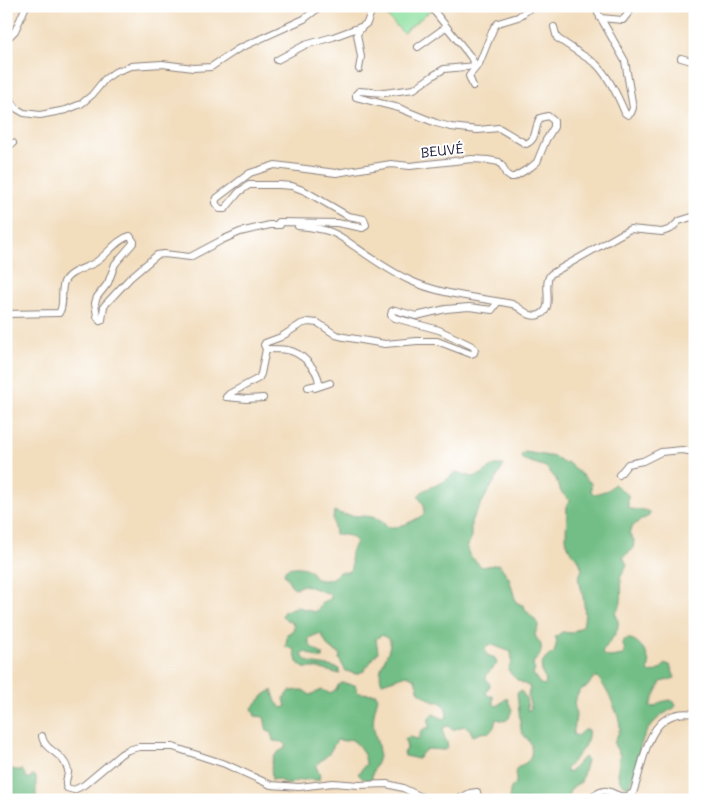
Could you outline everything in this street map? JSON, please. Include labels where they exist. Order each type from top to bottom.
[{"type":"street","points":[[6,40],[15,31],[26,6]]},
{"type":"street","points":[[6,93],[16,109],[24,114],[40,115],[66,110],[81,104],[92,95],[105,79],[122,69],[131,66],[162,64],[192,68],[211,67],[238,49],[296,23],[313,9],[321,6]]},
{"type":"street","points":[[359,69],[361,57],[357,34],[367,23],[374,6]]},
{"type":"street","points":[[430,6],[476,66]]},
{"type":"street","points":[[474,86],[469,76],[481,58],[494,27],[498,23],[518,17],[533,6]]},
{"type":"street","points":[[554,27],[557,38],[601,69],[619,97],[625,113],[628,115],[632,112],[633,108],[625,61],[594,6]]},
{"type":"street","points":[[600,18],[623,20],[630,11]]},
{"type":"street","points":[[277,60],[305,45],[363,26]]},
{"type":"street","points":[[418,47],[446,27]]},
{"type":"street","points":[[681,58],[695,62]]},
{"type":"street","name":"BEUVÉ","points":[[276,225],[279,222],[337,224],[363,228],[366,224],[364,219],[348,216],[305,191],[292,186],[249,185],[238,192],[225,209],[220,209],[214,203],[250,173],[275,165],[336,173],[391,164],[410,166],[488,160],[499,162],[510,177],[514,177],[534,165],[554,127],[554,121],[548,116],[540,118],[536,124],[532,141],[526,144],[499,128],[472,130],[436,124],[410,112],[360,100],[355,96],[360,91],[384,92],[414,89],[444,69],[476,66]]},
{"type":"street","points":[[6,148],[13,143]]},
{"type":"street","points":[[6,314],[55,314],[61,311],[64,281],[69,276],[97,262],[128,236],[132,237],[134,242],[115,264],[108,283],[97,297],[95,303],[98,320],[102,320],[104,306],[130,278],[157,255],[190,257],[240,232],[257,227],[276,225],[318,228],[334,232],[374,260],[410,281],[457,295],[514,305],[530,315],[539,315],[545,311],[548,302],[546,284],[547,278],[551,274],[630,229],[662,232],[671,229],[679,221],[695,216]]},
{"type":"street","points":[[263,398],[226,397],[259,378],[262,374],[266,349],[265,343],[281,337],[301,324],[308,322],[318,323],[336,335],[385,344],[437,341],[471,354],[474,353],[475,349],[472,346],[440,330],[395,318],[391,315],[392,311],[422,316],[446,309],[469,307],[492,310],[497,303]]},
{"type":"street","points":[[266,349],[288,350],[297,354],[314,368],[319,383],[308,387],[318,388],[330,383]]},
{"type":"street","points":[[619,475],[628,464],[643,461],[661,452],[682,450],[695,452]]},
{"type":"street","points":[[590,800],[599,791],[607,790],[622,798],[628,797],[633,793],[646,747],[662,721],[678,712],[695,714]]},
{"type":"street","points":[[42,736],[44,743],[62,757],[68,771],[66,785],[74,790],[84,785],[128,750],[173,747],[225,764],[271,785],[299,787],[333,783],[387,784],[410,790],[428,800]]},
{"type":"street","points":[[457,800],[470,793],[477,792],[477,798],[471,800]]},
{"type":"green space","points":[[397,6],[427,6],[431,10],[403,33],[385,14]]},
{"type":"green space","points":[[525,452],[555,457],[563,463],[567,462],[591,483],[591,492],[595,494],[608,490],[614,484],[628,495],[628,508],[650,512],[649,516],[630,530],[629,533],[634,540],[633,549],[623,557],[627,565],[620,577],[621,604],[615,613],[618,619],[617,629],[602,653],[610,657],[623,655],[625,650],[622,642],[626,639],[634,640],[647,655],[648,671],[651,673],[658,671],[666,664],[670,665],[675,678],[661,682],[650,706],[654,707],[661,702],[670,700],[676,706],[658,718],[647,731],[643,738],[629,787],[621,782],[618,774],[620,755],[614,744],[620,723],[608,694],[597,677],[593,678],[588,686],[580,690],[574,702],[576,716],[573,734],[577,736],[584,730],[588,730],[587,741],[581,752],[565,770],[569,773],[584,757],[587,760],[581,782],[573,787],[569,793],[568,799],[570,800],[509,800],[511,788],[516,782],[516,770],[529,760],[531,752],[530,744],[521,730],[517,693],[521,691],[526,698],[528,711],[531,708],[528,696],[530,687],[515,678],[508,669],[512,661],[511,652],[490,644],[486,647],[485,651],[487,655],[495,658],[497,664],[487,674],[486,678],[490,685],[486,693],[488,696],[493,696],[493,704],[497,706],[507,698],[512,710],[509,718],[505,721],[496,719],[494,727],[490,732],[473,736],[469,728],[464,726],[452,730],[449,726],[444,727],[444,735],[448,747],[445,750],[427,749],[418,759],[405,756],[404,752],[407,748],[405,739],[409,737],[418,739],[423,730],[429,728],[429,717],[433,714],[444,719],[447,716],[446,710],[442,703],[434,702],[419,692],[415,679],[407,675],[382,683],[380,672],[390,646],[390,640],[382,635],[376,639],[378,652],[364,671],[356,674],[346,671],[339,659],[340,654],[328,647],[322,635],[318,634],[309,638],[309,644],[322,654],[323,658],[318,658],[306,652],[302,654],[308,661],[339,669],[340,674],[317,668],[304,668],[297,662],[294,649],[286,647],[287,634],[294,628],[293,623],[282,616],[284,611],[293,609],[296,606],[314,612],[318,610],[322,602],[331,599],[330,594],[304,585],[295,588],[284,573],[286,569],[294,567],[307,569],[315,578],[325,580],[334,577],[339,572],[348,572],[351,567],[351,553],[356,541],[349,536],[335,534],[334,511],[345,515],[373,517],[389,527],[395,527],[410,522],[424,514],[424,505],[418,496],[425,490],[443,482],[456,472],[472,477],[480,475],[495,465],[504,465],[471,521],[471,538],[467,546],[469,555],[482,567],[499,564],[509,578],[516,602],[524,606],[537,622],[538,627],[535,635],[540,642],[541,650],[538,658],[534,661],[533,666],[535,670],[533,674],[540,684],[545,685],[541,669],[546,658],[554,653],[557,641],[555,637],[562,632],[571,633],[583,626],[585,615],[584,602],[578,578],[582,570],[578,558],[571,553],[566,540],[567,504],[570,501],[561,492],[556,479],[546,467],[522,459],[521,455]]},
{"type":"green space","points":[[342,683],[355,685],[358,693],[376,694],[378,698],[373,721],[379,756],[372,779],[364,780],[358,774],[366,764],[366,760],[359,746],[350,739],[346,741],[337,740],[328,755],[318,763],[316,767],[320,775],[319,780],[299,780],[289,785],[277,779],[272,780],[271,766],[273,758],[286,745],[283,742],[273,741],[271,732],[267,731],[264,717],[255,716],[252,708],[264,695],[272,690],[276,702],[282,708],[286,707],[284,698],[290,691],[303,690],[310,695],[322,690],[330,693]]},
{"type":"green space","points":[[6,766],[15,770],[22,770],[28,779],[33,775],[36,777],[36,800],[6,800]]}]
